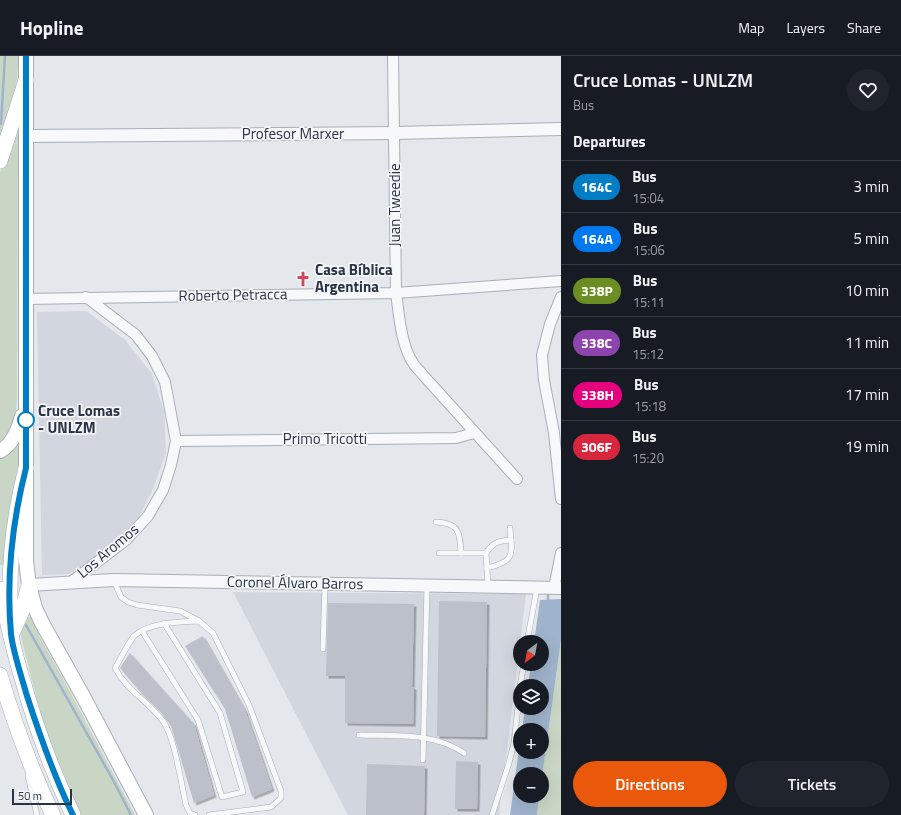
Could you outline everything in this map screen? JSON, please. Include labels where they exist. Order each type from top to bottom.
[{"type":"main road","points":[[26,56],[26,561],[29,585],[35,608],[42,623],[84,698],[146,815]]},
{"type":"main road","points":[[0,161],[26,80]]},
{"type":"main road","points":[[0,451],[4,450],[14,438],[20,424],[26,400]]},
{"type":"main road","points":[[11,636],[9,572],[11,546],[26,468]]},
{"type":"main road","points":[[11,636],[22,611],[29,585]]},
{"type":"main road","points":[[0,589],[21,677],[52,766],[73,815]]},
{"type":"main road","points":[[0,675],[14,719],[43,795],[53,815]]},
{"type":"street","name":"Juan Tweedie","points":[[393,56],[396,293],[399,321],[406,348],[412,362],[517,479]]},
{"type":"street","name":"Profesor Marxer","points":[[25,136],[395,133],[561,129]]},
{"type":"street","name":"Roberto Petracca","points":[[25,299],[396,293],[561,281]]},
{"type":"street","name":"Los Aromos","points":[[71,582],[126,540],[148,516],[163,490],[171,465],[176,441],[164,382],[152,356],[136,335],[86,297]]},
{"type":"street","points":[[561,297],[550,324],[542,355],[544,380],[557,433],[561,499]]},
{"type":"street","name":"Primo Tricotti","points":[[176,441],[456,438],[474,432]]},
{"type":"street","points":[[557,588],[561,553]]},
{"type":"street","name":"Coronel Álvaro Barros","points":[[29,585],[114,580],[557,588]]},
{"type":"lane","points":[[436,522],[447,523],[454,526],[458,530],[461,537],[461,553]]},
{"type":"lane","points":[[487,568],[502,565],[509,560],[511,553],[510,528]]},
{"type":"lane","points":[[488,587],[486,553],[493,544],[499,541],[511,540]]},
{"type":"lane","points":[[439,553],[486,553]]},
{"type":"lane","points":[[114,580],[121,597],[128,602],[137,605],[180,611],[199,622],[213,633],[249,705],[281,791],[281,798],[271,807],[209,815]]},
{"type":"lane","points":[[323,649],[325,584]]},
{"type":"lane","points":[[423,760],[427,586]]},
{"type":"lane","points":[[528,635],[537,588]]},
{"type":"lane","points":[[195,815],[190,813],[186,805],[172,743],[163,721],[120,678],[115,668],[134,637],[142,631],[164,623],[199,622]]},
{"type":"lane","points":[[142,631],[198,720],[222,797],[243,792],[220,713],[164,623]]},
{"type":"lane","points":[[492,815],[514,743],[517,715]]},
{"type":"lane","points":[[14,719],[37,815]]},
{"type":"lane","points":[[359,735],[424,737],[453,746],[464,753]]},
{"type":"shaded area","points":[[86,311],[125,340],[152,374],[164,412],[166,453],[153,489],[139,517],[116,541],[76,571],[69,574],[42,575],[37,312]]},
{"type":"shaded area","points":[[233,592],[526,594],[521,635],[513,635],[513,671],[517,671],[516,679],[513,679],[513,700],[499,815],[348,815]]},
{"type":"green space","points":[[0,56],[19,56],[17,80],[0,142]]},
{"type":"green space","points":[[15,128],[18,134],[17,396],[14,422],[9,433],[0,444],[0,173],[12,132]]},
{"type":"green space","points":[[13,447],[22,447],[17,483],[7,526],[3,565],[0,565],[0,458]]},
{"type":"green space","points":[[27,617],[31,617],[40,637],[135,815],[79,815],[54,756],[37,700],[20,633]]},
{"type":"green space","points":[[561,640],[561,815],[537,815],[538,803],[549,803],[549,767],[543,767],[544,759],[549,759],[549,727]]},
{"type":"water","points":[[561,599],[561,640],[549,727],[549,723],[523,723],[524,715],[549,715],[549,679],[529,679],[530,671],[549,671],[549,635],[535,635],[540,600]]},
{"type":"water","points":[[518,759],[544,759],[543,767],[517,767]]},
{"type":"water","points":[[513,793],[513,803],[538,803],[537,815],[510,815]]},
{"type":"building","points":[[439,601],[487,602],[485,737],[437,736]]},
{"type":"building","points":[[328,603],[414,604],[412,687],[414,687],[413,724],[345,723],[345,676],[326,676]]},
{"type":"building","points":[[203,636],[245,710],[272,789],[252,797],[225,709],[185,646]]},
{"type":"building","points":[[130,653],[194,724],[214,795],[194,803],[171,726],[160,711],[143,695],[120,668]]},
{"type":"building","points":[[456,761],[478,762],[477,809],[455,809]]},
{"type":"building","points":[[367,764],[425,766],[424,815],[366,815]]},
{"type":"waterway","points":[[1,124],[5,56]]},
{"type":"waterway","points":[[548,594],[548,602]]},
{"type":"waterway","points":[[26,625],[131,815]]},
{"type":"bus line","name":"164C","points":[[26,56],[26,468],[22,482],[11,546],[9,572],[11,636],[21,677],[38,728],[73,815]]},
{"type":"place","name":"Casa Bíblica Argentina","points":[[303,279]]},
{"type":"place","name":"Cruce Lomas - UNLZM","points":[[26,420]]}]
